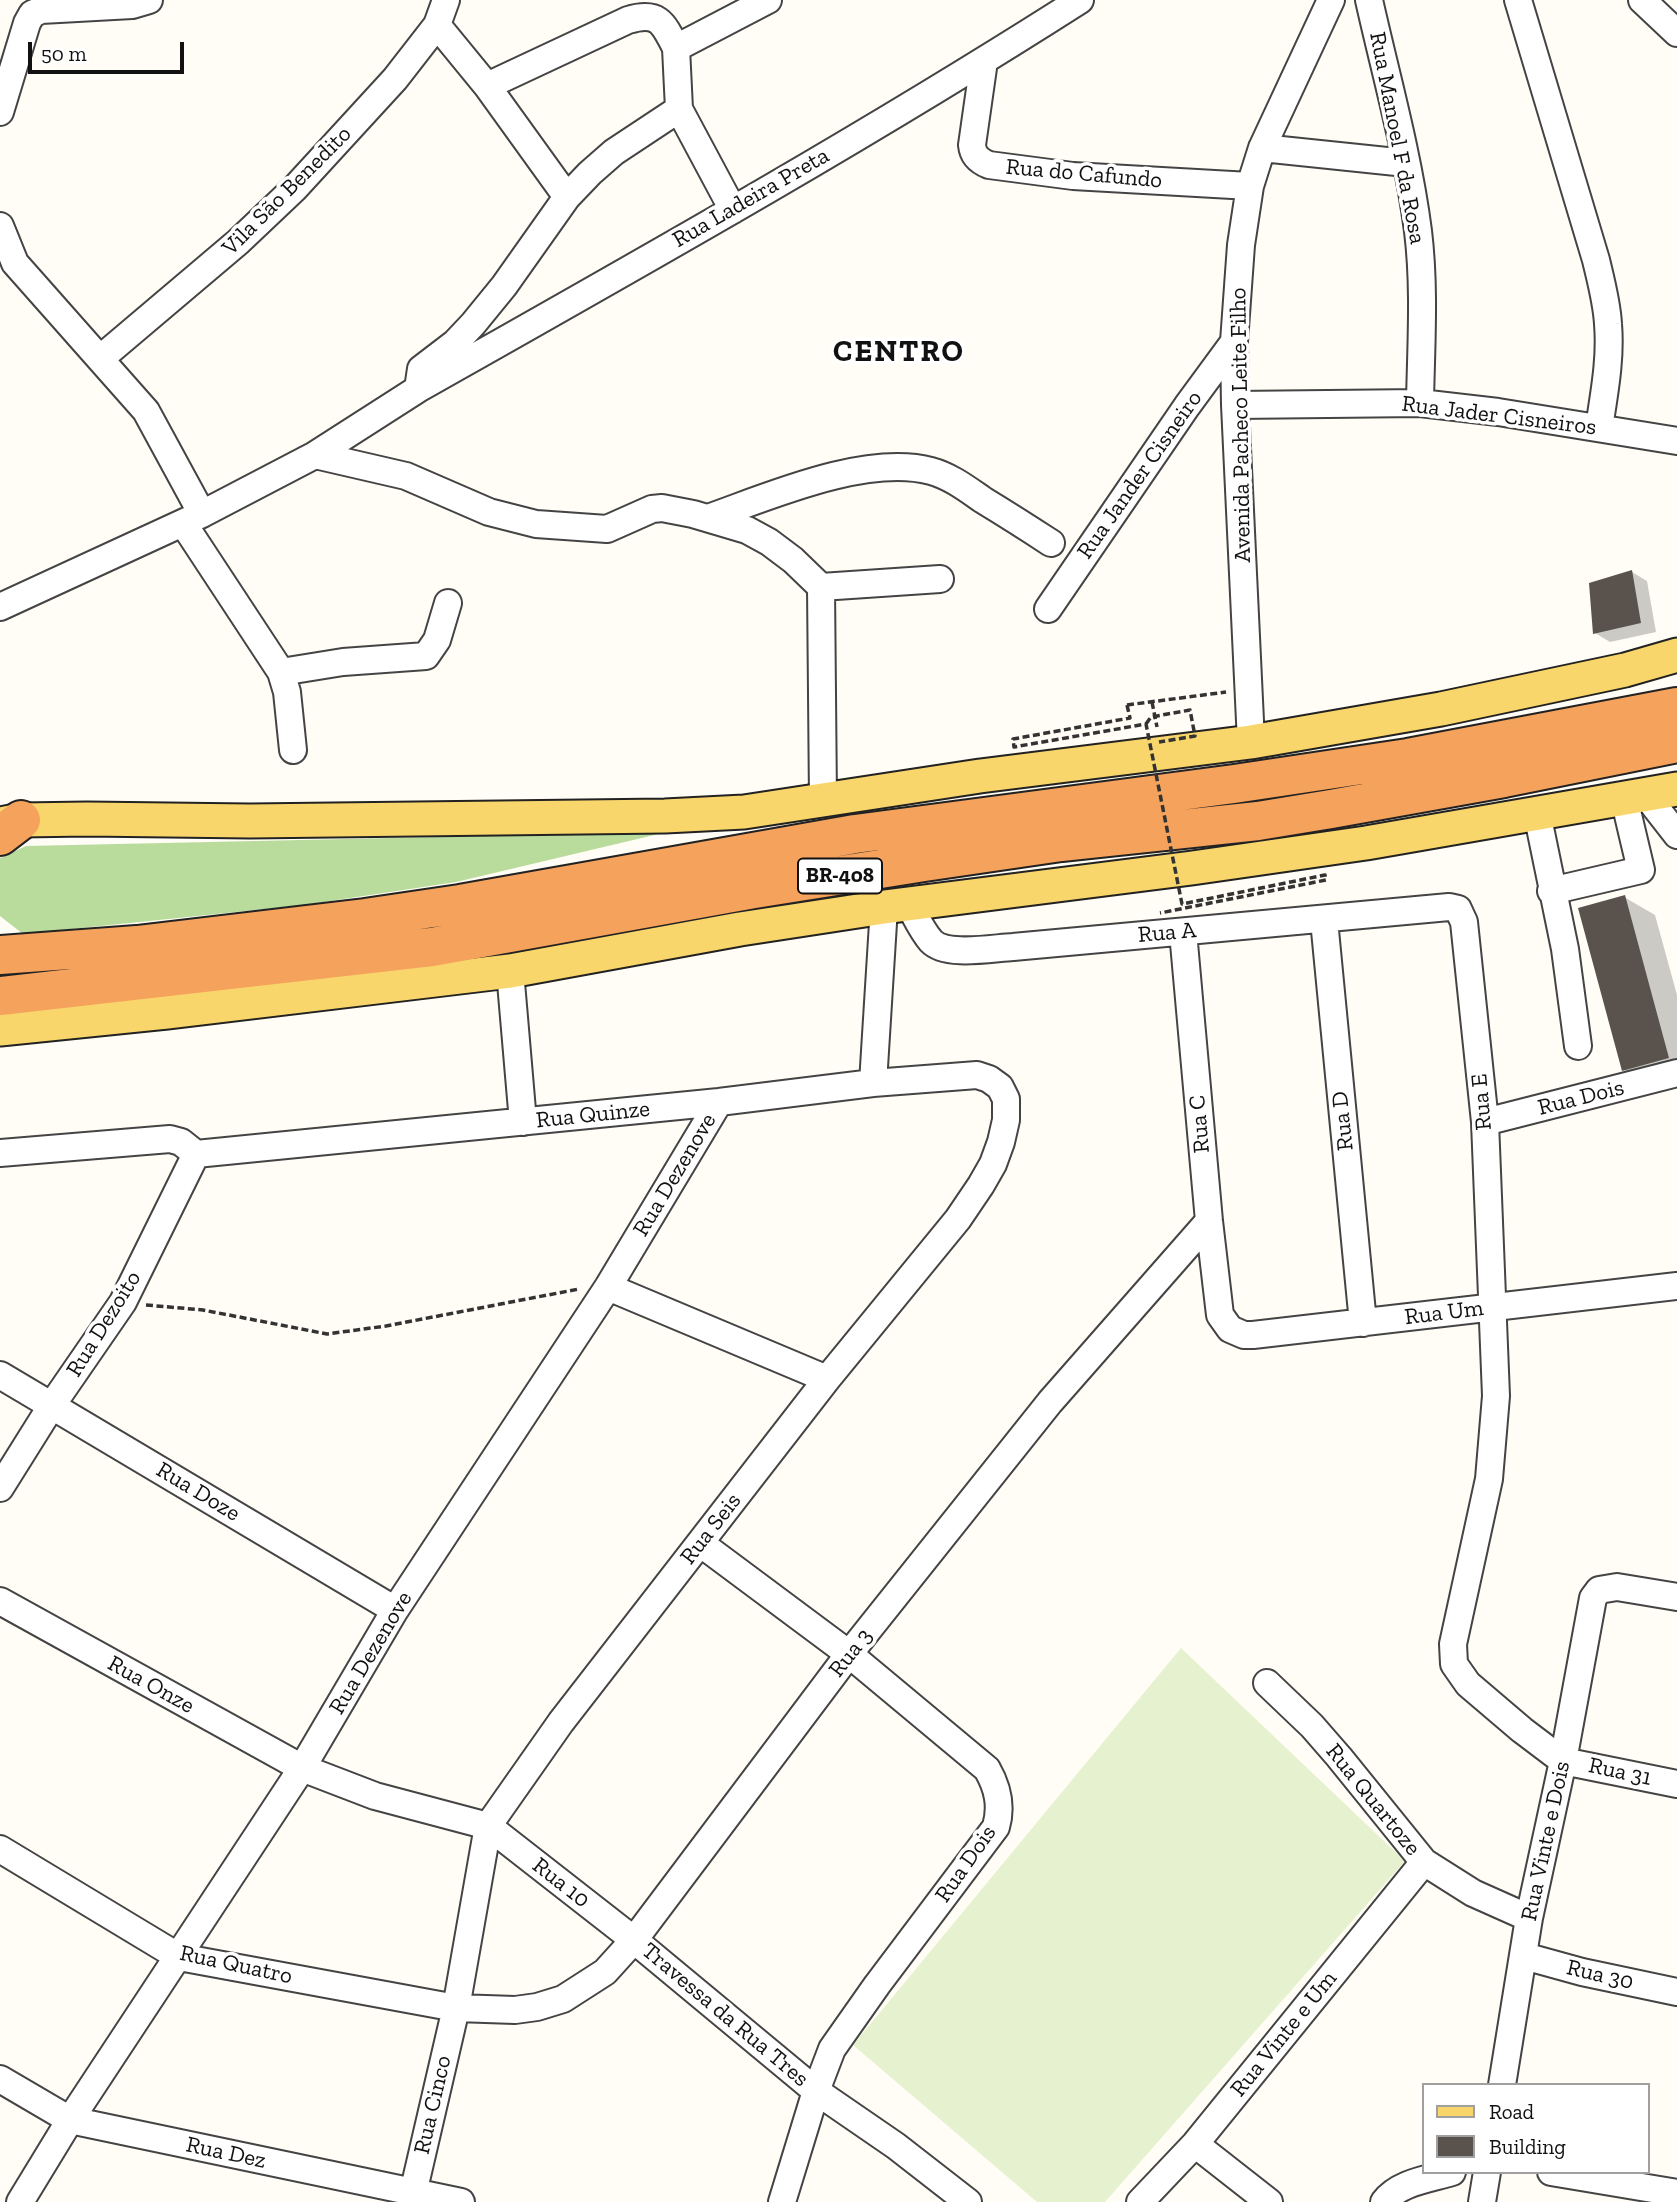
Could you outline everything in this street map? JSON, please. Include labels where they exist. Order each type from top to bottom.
[{"type":"highway","name":"BR-408","points":[[5,949],[150,943],[392,914],[855,834],[1220,786],[1408,758],[1677,707]]},
{"type":"highway","name":"BR-408","points":[[0,996],[432,947],[754,889],[937,860],[1061,842],[1258,821],[1504,778],[1677,743]]},
{"type":"main road","points":[[7,826],[665,816],[744,812],[980,776],[1251,742],[1441,709],[1626,670],[1677,655]]},
{"type":"main road","points":[[0,1028],[167,1012],[510,971],[740,929],[896,905],[1366,843],[1677,789]]},
{"type":"street","points":[[0,112],[34,5],[132,5],[149,0]]},
{"type":"street","points":[[676,48],[768,0]]},
{"type":"street","name":"Rua Ladeira Preta","points":[[0,607],[193,518],[315,455],[418,389],[733,210],[984,61],[1080,0]]},
{"type":"street","name":"Avenida Pacheco Leite Filho","points":[[1251,742],[1235,405],[1234,342],[1241,246],[1250,186],[1262,148],[1331,0]]},
{"type":"street","name":"Rua Manoel F da Rosa","points":[[1369,0],[1406,163],[1418,232],[1421,273],[1420,403]]},
{"type":"street","points":[[1518,0],[1596,260],[1606,303],[1609,325],[1608,362],[1599,428]]},
{"type":"street","points":[[1642,0],[1677,33]]},
{"type":"street","points":[[441,12],[487,86],[567,197]]},
{"type":"street","name":"Vila São Benedito","points":[[102,358],[238,242],[295,188],[362,116],[441,12]]},
{"type":"street","points":[[487,86],[628,20],[644,15],[656,19],[676,48],[679,109],[733,210]]},
{"type":"street","name":"Rua do Cafundo","points":[[984,61],[972,145],[973,152],[981,162],[1073,176],[1250,186]]},
{"type":"street","points":[[418,389],[421,369],[455,343],[472,324],[504,286],[567,197],[614,152],[679,109]]},
{"type":"street","points":[[1262,148],[1406,163]]},
{"type":"street","points":[[0,226],[8,269],[102,358],[146,411],[193,518],[281,672],[288,692],[293,750]]},
{"type":"street","name":"Rua Jander Cisneiro","points":[[1048,609],[1234,342]]},
{"type":"street","name":"Rua Jader Cisneiros","points":[[1235,405],[1420,403],[1498,412],[1677,441]]},
{"type":"street","points":[[315,455],[406,476],[489,512],[536,524],[607,529],[645,511],[662,508],[747,530],[769,542],[821,587],[823,801]]},
{"type":"street","points":[[708,518],[797,486],[831,477],[872,470],[912,468],[933,472],[954,481],[1051,542]]},
{"type":"street","points":[[821,587],[940,579]]},
{"type":"street","points":[[281,672],[343,662],[426,656],[437,640],[448,603]]},
{"type":"street","points":[[1634,796],[1677,835]]},
{"type":"street","points":[[1551,891],[1641,870],[1634,796]]},
{"type":"street","points":[[1537,813],[1565,949],[1578,1046]]},
{"type":"street","points":[[873,1083],[896,905]]},
{"type":"street","name":"Rua A","points":[[896,905],[937,946],[956,950],[1449,907]]},
{"type":"street","name":"Rua E","points":[[1449,907],[1458,909],[1464,922],[1485,1122],[1496,1396],[1494,1439],[1480,1529],[1453,1644],[1454,1664],[1468,1684],[1522,1730],[1563,1760]]},
{"type":"street","name":"Rua D","points":[[1324,920],[1363,1323]]},
{"type":"street","name":"Rua C","points":[[1183,932],[1220,1315]]},
{"type":"street","points":[[510,971],[523,1122]]},
{"type":"street","name":"Rua Dois","points":[[1485,1122],[1677,1073]]},
{"type":"street","name":"Rua Quinze","points":[[196,1154],[719,1102],[873,1083],[977,1076],[989,1079]]},
{"type":"street","name":"Rua Seis","points":[[456,2008],[488,1826],[561,1722],[827,1379],[958,1219],[993,1164],[1006,1120],[1006,1099],[1000,1087],[989,1079]]},
{"type":"street","name":"Rua Dezenove","points":[[20,2202],[70,2120],[302,1768],[395,1610],[608,1287],[719,1102]]},
{"type":"street","points":[[0,1153],[170,1139],[181,1142],[196,1154]]},
{"type":"street","name":"Rua Dezoito","points":[[0,1488],[52,1405],[123,1302],[196,1154]]},
{"type":"street","name":"Rua 3","points":[[456,2008],[515,2010],[537,2007],[563,1999],[605,1972],[634,1940],[849,1654],[1050,1402],[1209,1221]]},
{"type":"street","name":"Rua Um","points":[[1220,1315],[1230,1329],[1244,1335],[1677,1286]]},
{"type":"street","points":[[608,1287],[827,1379]]},
{"type":"street","name":"Rua Doze","points":[[0,1375],[395,1610]]},
{"type":"street","name":"Rua Dois","points":[[699,1544],[849,1654],[987,1769],[997,1790],[999,1815],[996,1827],[832,2049],[816,2091],[782,2202]]},
{"type":"street","name":"Rua Vinte e Dois","points":[[1502,2083],[1529,1918],[1563,1760],[1593,1598],[1600,1590],[1617,1587],[1677,1597]]},
{"type":"street","name":"Rua Onze","points":[[0,1601],[302,1768]]},
{"type":"street","name":"Rua Quartoze","points":[[1267,1683],[1312,1726],[1424,1862],[1473,1893],[1529,1918]]},
{"type":"street","name":"Rua 31","points":[[1563,1760],[1677,1784]]},
{"type":"street","points":[[302,1768],[375,1796],[488,1826]]},
{"type":"street","name":"Rua 10","points":[[488,1826],[634,1940]]},
{"type":"street","name":"Rua Quatro","points":[[0,1849],[179,1957],[456,2008]]},
{"type":"street","name":"Rua Vinte e Um","points":[[1140,2202],[1195,2144],[1424,1862]]},
{"type":"street","name":"Travessa da Rua Tres","points":[[634,1940],[816,2091],[896,2146],[968,2202]]},
{"type":"street","name":"Rua 30","points":[[1524,1956],[1582,1972],[1677,1992]]},
{"type":"street","name":"Rua Cinco","points":[[412,2197],[456,2008]]},
{"type":"street","name":"Rua Dez","points":[[0,2079],[70,2120],[412,2197],[461,2202]]},
{"type":"street","points":[[1195,2144],[1269,2202]]},
{"type":"street","points":[[1384,2202],[1403,2187],[1445,2174]]},
{"type":"street","points":[[1482,2202],[1487,2174]]},
{"type":"street","points":[[1563,2174],[1677,2193]]},
{"type":"path","points":[[1159,742],[1195,736],[1190,710],[1151,717],[1146,724],[1014,747],[1013,739],[1129,718],[1127,705],[1249,689]]},
{"type":"path","points":[[1152,702],[1157,729]]},
{"type":"path","points":[[1146,724],[1182,904],[1325,875],[1326,880],[1160,913]]},
{"type":"path","points":[[123,1302],[203,1310],[327,1334],[386,1326],[580,1289],[608,1287]]},
{"type":"green space","points":[[667,832],[456,882],[304,905],[23,934],[0,916],[0,858],[26,846]]},
{"type":"green space","points":[[1181,1648],[1405,1861],[1105,2202],[1037,2202],[853,2045]]},
{"type":"building","points":[[1632,570],[1641,623],[1593,634],[1589,583]]},
{"type":"building","points":[[1625,895],[1669,1058],[1622,1071],[1578,908]]},
{"type":"district","name":"CENTRO","points":[[899,352]]}]
